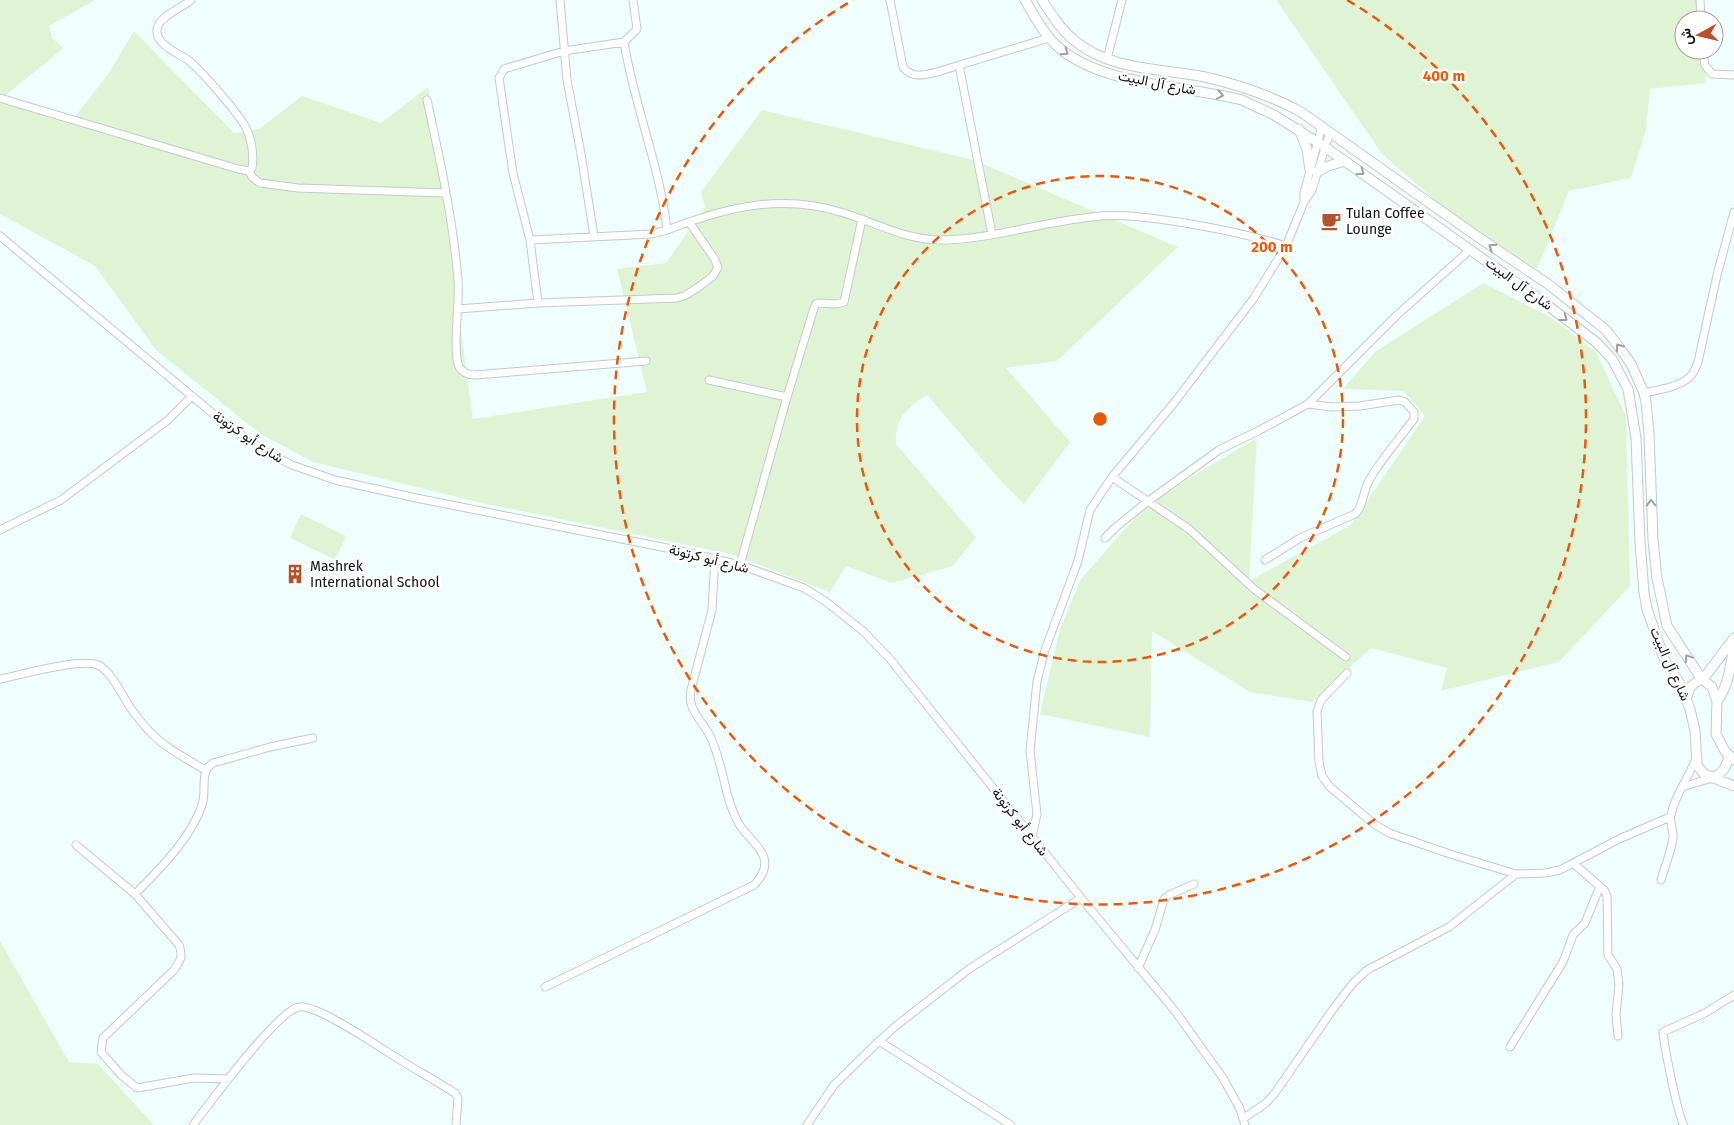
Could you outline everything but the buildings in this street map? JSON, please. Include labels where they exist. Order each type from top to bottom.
[{"type":"street","points":[[191,0],[159,22],[158,38],[164,45],[195,66],[244,124],[249,138],[253,162],[252,168],[249,171]]},
{"type":"street","points":[[560,0],[564,51],[594,236]]},
{"type":"street","points":[[538,303],[530,240],[513,173],[499,78],[504,69],[564,51],[624,42],[637,29],[633,0]]},
{"type":"street","points":[[890,0],[903,67],[913,75],[924,75],[959,66],[1049,38]]},
{"type":"street","name":"شارع آل البيت","points":[[1025,0],[1049,38],[1064,52],[1097,70],[1136,80],[1242,100],[1254,104],[1298,129],[1471,249],[1596,342],[1612,359],[1624,380],[1631,399],[1636,438],[1644,593],[1655,635],[1665,661],[1680,684],[1693,720],[1696,758]]},
{"type":"street","name":"شارع آل البيت","points":[[1042,0],[1061,28],[1075,42],[1107,59],[1139,67],[1203,77],[1246,87],[1279,100],[1301,112],[1475,235],[1548,284],[1606,330],[1630,364],[1644,393],[1649,434],[1653,540],[1657,578],[1667,626],[1701,678],[1712,686],[1717,701]]},
{"type":"street","points":[[1107,59],[1122,0]]},
{"type":"street","points":[[624,42],[654,164],[667,230]]},
{"type":"street","points":[[1704,60],[1705,65],[1712,74],[1734,75]]},
{"type":"street","points":[[959,66],[992,234]]},
{"type":"street","points":[[0,98],[249,171],[252,177],[260,183],[298,188],[445,193]]},
{"type":"street","points":[[427,100],[445,193],[458,278],[456,355],[459,366],[467,374],[475,375],[646,361]]},
{"type":"street","points":[[1032,838],[1037,814],[1030,751],[1039,671],[1078,561],[1090,510],[1112,478],[1174,404],[1254,298],[1286,246],[1304,202],[1310,195],[1321,144],[1322,126]]},
{"type":"street","points":[[1298,129],[1314,171]]},
{"type":"street","points":[[1321,144],[1330,132]]},
{"type":"street","points":[[1314,171],[1345,161]]},
{"type":"street","points":[[530,240],[652,234],[733,209],[786,202],[818,205],[906,236],[923,238],[962,238],[1094,216],[1124,216],[1160,219],[1226,230],[1286,246]]},
{"type":"street","points":[[1644,393],[1678,383],[1689,378],[1693,373],[1698,362],[1717,275],[1734,212]]},
{"type":"street","points":[[740,565],[787,397],[816,304],[844,302],[862,219]]},
{"type":"street","points":[[458,309],[538,303],[664,300],[686,296],[712,276],[718,267],[689,222]]},
{"type":"street","name":"شارع أبو كرتونة","points":[[0,236],[234,431],[264,451],[292,465],[335,480],[421,499],[715,558],[804,588],[825,601],[863,631],[890,659],[1032,838],[1175,1011],[1223,1078],[1244,1122]]},
{"type":"street","points":[[1105,538],[1147,502],[1224,446],[1258,431],[1308,404],[1397,316],[1471,249]]},
{"type":"street","points":[[709,380],[787,397]]},
{"type":"street","points":[[0,530],[61,500],[168,420],[192,396]]},
{"type":"street","points":[[1265,560],[1300,538],[1355,514],[1363,503],[1365,487],[1368,482],[1414,419],[1414,412],[1405,402],[1399,400],[1360,406],[1332,407],[1308,404]]},
{"type":"street","points":[[1112,478],[1189,529],[1254,589],[1346,657]]},
{"type":"street","points":[[545,987],[737,894],[754,885],[762,878],[765,867],[764,859],[740,825],[732,808],[710,736],[690,703],[691,690],[712,610],[715,558]]},
{"type":"street","points":[[1686,700],[1690,687],[1712,668],[1734,638]]},
{"type":"street","points":[[1682,787],[1719,775],[1731,758],[1718,741],[1716,734],[1717,701],[1724,689],[1734,647]]},
{"type":"street","points":[[0,679],[69,665],[88,663],[98,665],[108,672],[132,712],[150,732],[178,754],[206,770]]},
{"type":"street","points":[[1347,673],[1324,696],[1318,706],[1319,762],[1322,776],[1330,786],[1374,824],[1389,834],[1516,874],[1554,872],[1574,864],[1619,839],[1670,817]]},
{"type":"street","points":[[135,894],[167,861],[184,839],[198,814],[205,794],[206,770],[213,763],[270,747],[313,738]]},
{"type":"street","points":[[1696,758],[1700,770],[1712,778],[1734,786]]},
{"type":"street","points":[[1661,880],[1673,841],[1670,817],[1696,758]]},
{"type":"street","points":[[76,846],[135,894],[179,944],[182,954],[181,961],[103,1038],[101,1052],[121,1075],[137,1088],[194,1078],[228,1080]]},
{"type":"street","points":[[1574,864],[1600,886],[1607,896],[1608,955],[1617,969],[1618,978],[1619,992],[1616,1014],[1618,1036]]},
{"type":"street","points":[[1244,1122],[1275,1093],[1331,1012],[1361,974],[1449,927],[1516,874]]},
{"type":"street","points":[[1138,968],[1155,930],[1164,899],[1194,884]]},
{"type":"street","points":[[1510,1047],[1563,962],[1573,935],[1585,923],[1600,886]]},
{"type":"street","points":[[807,1125],[834,1085],[879,1041],[969,969],[1081,898]]},
{"type":"street","points":[[1684,1125],[1678,1108],[1663,1032],[1700,1016],[1734,995]]},
{"type":"street","points":[[193,1125],[277,1021],[290,1010],[300,1006],[311,1008],[340,1023],[456,1093],[458,1098],[456,1125]]},
{"type":"street","points":[[879,1041],[1011,1125]]},
{"type":"green space","points":[[0,0],[95,0],[49,26],[52,38],[64,48],[1,99],[74,118],[108,74],[134,31],[234,133],[259,129],[302,96],[381,123],[428,87],[473,419],[647,392],[617,269],[666,263],[705,207],[701,192],[762,110],[974,160],[1178,247],[1057,361],[1006,368],[1070,442],[1024,504],[1000,480],[927,395],[908,409],[897,427],[896,444],[976,537],[953,566],[892,583],[846,566],[830,592],[731,554],[482,503],[313,462],[259,433],[156,350],[95,266],[0,214]]},
{"type":"green space","points":[[1276,0],[1701,0],[1702,10],[1674,10],[1674,60],[1705,60],[1706,83],[1650,89],[1646,130],[1631,178],[1569,191],[1537,269],[1451,214],[1383,155]]},
{"type":"green space","points":[[1483,283],[1550,317],[1596,352],[1626,416],[1630,586],[1559,662],[1441,691],[1447,668],[1371,648],[1312,702],[1250,692],[1152,631],[1150,737],[1040,714],[1060,629],[1081,579],[1139,513],[1189,478],[1257,438],[1249,581],[1351,525],[1425,416],[1403,391],[1343,389],[1375,352]]},
{"type":"green space","points":[[301,514],[346,536],[335,560],[290,538]]},
{"type":"green space","points":[[0,941],[69,1062],[98,1064],[154,1125],[0,1125]]},
{"type":"place","name":"Tulan Coffee Lounge","points":[[1331,221]]},
{"type":"place","name":"Mashrek International School","points":[[295,574]]}]
